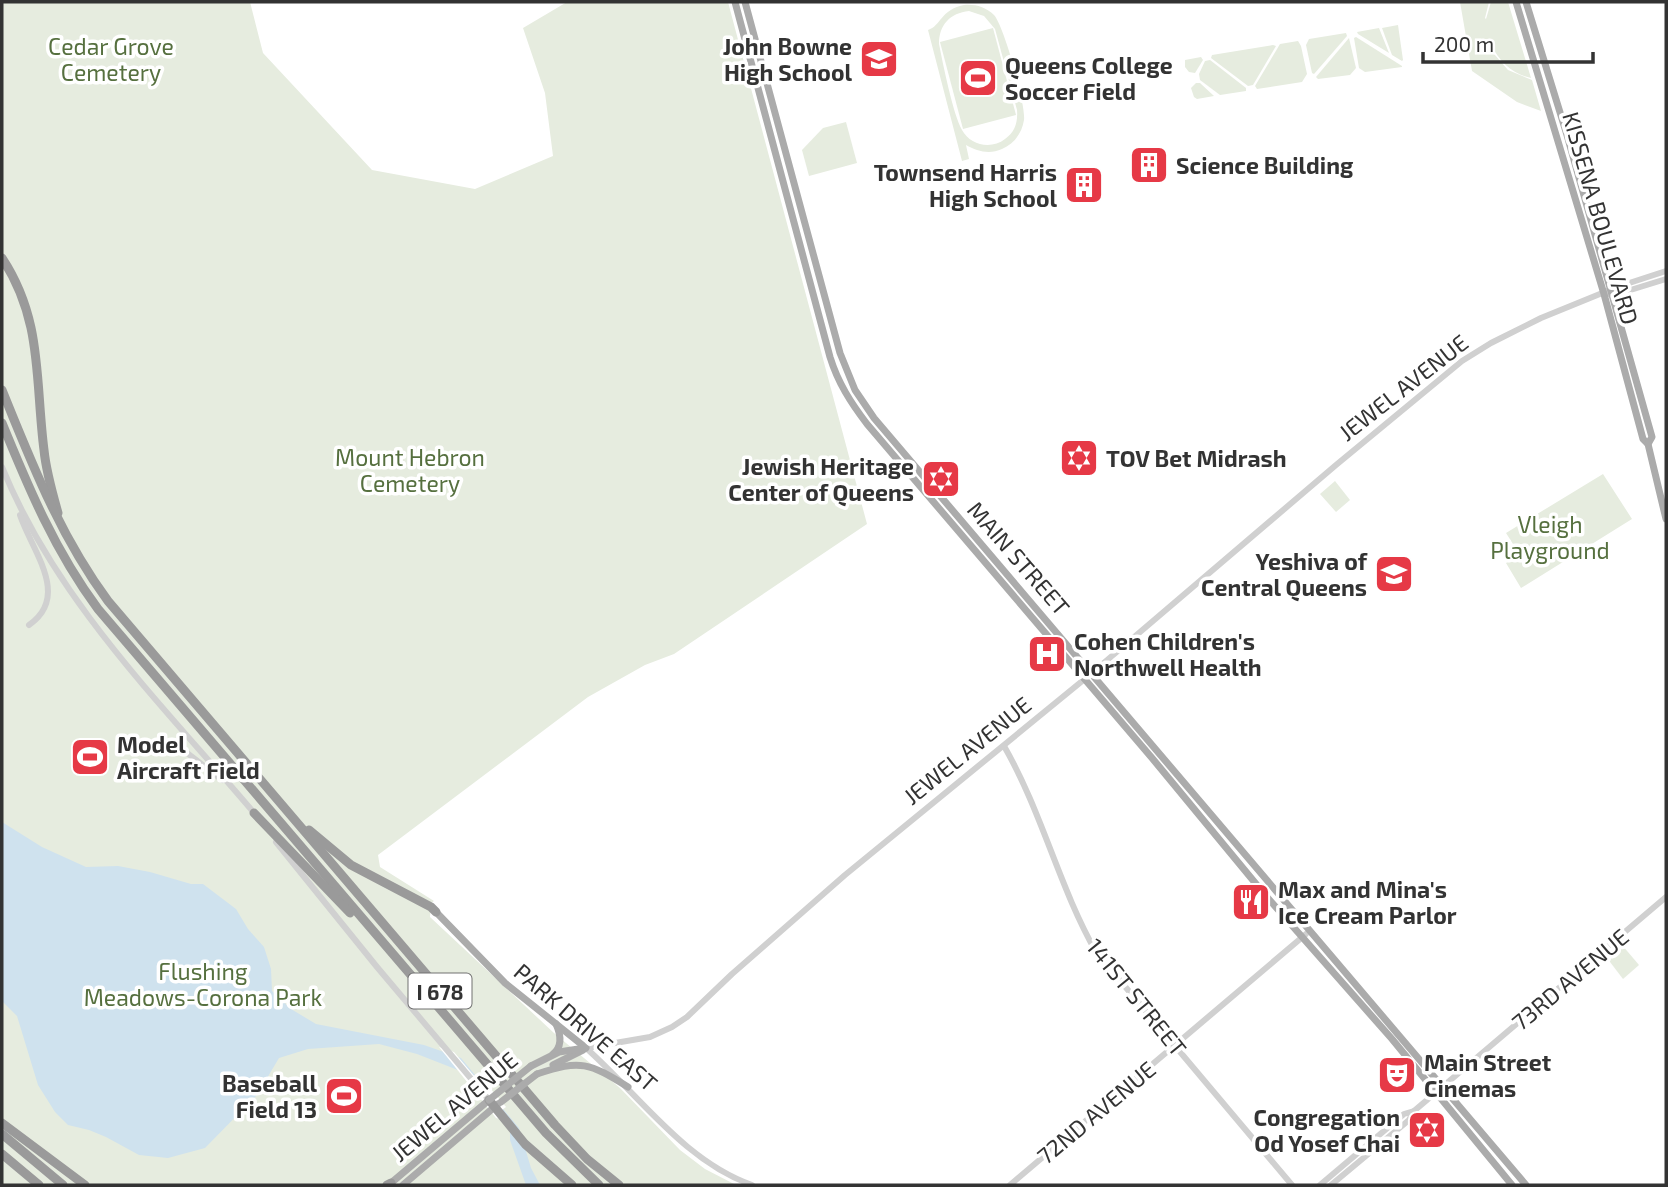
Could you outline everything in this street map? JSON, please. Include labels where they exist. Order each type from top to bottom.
[{"type":"highway","points":[[2,258],[21,293],[32,328],[44,451],[49,480],[65,535]]},
{"type":"highway","name":"I 678","points":[[2,390],[65,535],[89,575],[117,613],[555,1125],[587,1159],[619,1185]]},
{"type":"highway","name":"I 678","points":[[2,423],[43,520],[70,569],[93,602],[551,1139],[598,1185]]},
{"type":"highway","points":[[268,790],[344,860],[431,906],[436,912]]},
{"type":"highway","points":[[254,813],[444,1015]]},
{"type":"highway","points":[[492,1103],[536,1155],[572,1185]]},
{"type":"highway","points":[[2,1123],[85,1185]]},
{"type":"highway","points":[[2,1134],[63,1185]]},
{"type":"highway","points":[[2,1154],[39,1185]]},
{"type":"highway","points":[[67,1171],[91,1185]]},
{"type":"main road","name":"MAIN STREET","points":[[735,2],[803,263],[830,357],[843,389],[867,424],[1303,937],[1526,1185]]},
{"type":"main road","name":"MAIN STREET","points":[[745,2],[830,322],[855,390],[874,418],[1310,931],[1512,1185]]},
{"type":"main road","name":"KISSENA BOULEVARD","points":[[1516,2],[1609,293]]},
{"type":"main road","name":"KISSENA BOULEVARD","points":[[1526,2],[1609,293],[1642,435],[1648,444],[1666,519]]},
{"type":"main road","name":"PARK DRIVE EAST","points":[[436,912],[505,983],[586,1048]]},
{"type":"main road","points":[[552,1055],[559,1048],[561,1039],[556,1024]]},
{"type":"main road","name":"JEWEL AVENUE","points":[[403,1185],[451,1144],[531,1066],[573,1048],[586,1048]]},
{"type":"main road","name":"JEWEL AVENUE","points":[[389,1185],[492,1103],[537,1074],[586,1048]]},
{"type":"main road","points":[[537,1074],[563,1065],[581,1065],[600,1070],[628,1087]]},
{"type":"street","name":"JEWEL AVENUE","points":[[586,1048],[650,1037],[682,1021],[845,876],[1084,680],[1462,361],[1514,331],[1666,271]]},
{"type":"street","name":"JEWEL AVENUE","points":[[1609,293],[1666,279]]},
{"type":"street","points":[[2,467],[41,549],[76,602],[254,813],[402,997],[492,1103]]},
{"type":"street","points":[[13,493],[49,586],[44,611],[29,625]]},
{"type":"street","name":"141ST STREET","points":[[1004,746],[1023,781],[1088,938],[1109,969],[1292,1185]]},
{"type":"street","points":[[182,749],[237,793]]},
{"type":"street","name":"73RD AVENUE","points":[[1331,1185],[1666,897]]},
{"type":"street","name":"72ND AVENUE","points":[[1010,1185],[1310,931]]},
{"type":"street","name":"PARK DRIVE EAST","points":[[586,1048],[698,1156],[724,1173],[752,1185]]},
{"type":"street","name":"73RD AVENUE","points":[[1320,1185],[1404,1114],[1414,1111]]},
{"type":"green space","name":"Mount Hebron Cemetery","points":[[2,2],[250,2],[263,53],[372,170],[475,189],[553,156],[545,93],[523,28],[567,2],[728,2],[867,524],[674,654],[645,665],[588,697],[378,855],[380,867],[434,901],[431,903],[430,917],[554,1033],[620,1088],[680,1150],[705,1169],[736,1185],[2,1185]]},
{"type":"green space","points":[[1460,2],[1489,2],[1486,19],[1491,2],[1508,2],[1531,78],[1512,70],[1498,57],[1491,45],[1488,47],[1508,70],[1532,80],[1541,111],[1517,102],[1472,71]]},
{"type":"green space","points":[[976,6],[994,15],[1008,49],[1024,112],[1021,129],[1010,144],[997,151],[988,152],[966,145],[969,159],[962,161],[928,30],[956,7]],"holes":[[[969,11],[984,16],[995,29],[1017,110],[1015,126],[1011,133],[999,142],[987,145],[975,142],[962,130],[952,101],[939,44],[943,26],[951,17]]]},
{"type":"green space","points":[[1398,25],[1402,61],[1392,55],[1382,28]]},
{"type":"green space","name":"Queens College Soccer Field","points":[[993,28],[1016,115],[963,129],[940,42]]},
{"type":"green space","points":[[1379,28],[1389,53],[1357,32]]},
{"type":"green space","points":[[1346,33],[1347,36],[1314,74],[1312,73],[1306,45],[1309,39]]},
{"type":"green space","points":[[1356,37],[1402,67],[1365,72],[1359,68]]},
{"type":"green space","points":[[1349,38],[1356,68],[1350,75],[1318,79],[1316,77]]},
{"type":"green space","points":[[1298,41],[1307,74],[1302,82],[1257,89],[1255,86],[1280,44]]},
{"type":"green space","points":[[1276,46],[1253,85],[1248,86],[1211,58],[1212,55]]},
{"type":"green space","points":[[1201,57],[1203,60],[1195,73],[1189,72],[1185,67],[1185,60]]},
{"type":"green space","points":[[1210,60],[1246,88],[1246,91],[1220,95],[1200,80],[1199,74],[1205,61]]},
{"type":"green space","points":[[1200,83],[1214,96],[1197,99],[1194,97],[1191,88]]},
{"type":"green space","points":[[846,122],[857,163],[809,176],[802,150],[823,128]]},
{"type":"green space","name":"Vleigh Playground","points":[[1603,474],[1632,519],[1521,588],[1506,563],[1520,555],[1506,533]]},
{"type":"green space","points":[[1335,481],[1350,500],[1336,512],[1320,494]]},
{"type":"green space","points":[[1622,945],[1639,965],[1623,979],[1607,958]]},
{"type":"water","points":[[2,822],[42,847],[86,867],[118,866],[191,884],[203,884],[236,909],[248,929],[264,947],[271,969],[272,991],[291,1009],[316,1024],[424,1045],[461,1058],[519,1128],[531,1168],[540,1185],[526,1185],[510,1140],[510,1130],[463,1072],[417,1054],[379,1044],[308,1049],[279,1058],[257,1095],[205,1148],[168,1158],[139,1155],[106,1137],[68,1125],[55,1112],[38,1085],[17,1016],[2,1001]]},
{"type":"pier","points":[[439,1047],[454,1052],[487,1091],[490,1088],[506,1107],[502,1110],[500,1119],[496,1118]]},
{"type":"place","name":"John Bowne High School","points":[[879,59]]},
{"type":"place","name":"Queens College Soccer Field","points":[[978,78]]},
{"type":"place","name":"Science Building","points":[[1149,165]]},
{"type":"place","name":"Townsend Harris High School","points":[[1084,185]]},
{"type":"place","name":"TOV Bet Midrash","points":[[1079,458]]},
{"type":"place","name":"Jewish Heritage Center of Queens","points":[[941,479]]},
{"type":"place","name":"Yeshiva of Central Queens","points":[[1394,574]]},
{"type":"place","name":"Cohen Children's Northwell Health","points":[[1047,654]]},
{"type":"place","name":"Model Aircraft Field","points":[[90,757]]},
{"type":"place","name":"Max and Mina's Ice Cream Parlor","points":[[1251,902]]},
{"type":"place","name":"Main Street Cinemas","points":[[1397,1075]]},
{"type":"place","name":"Baseball Field 13","points":[[344,1096]]},
{"type":"place","name":"Congregation Od Yosef Chai","points":[[1427,1130]]},
{"type":"park label","name":"Cedar Grove Cemetery","points":[[111,59]]},
{"type":"park label","name":"Flushing Meadows-Corona Park","points":[[203,984]]}]
